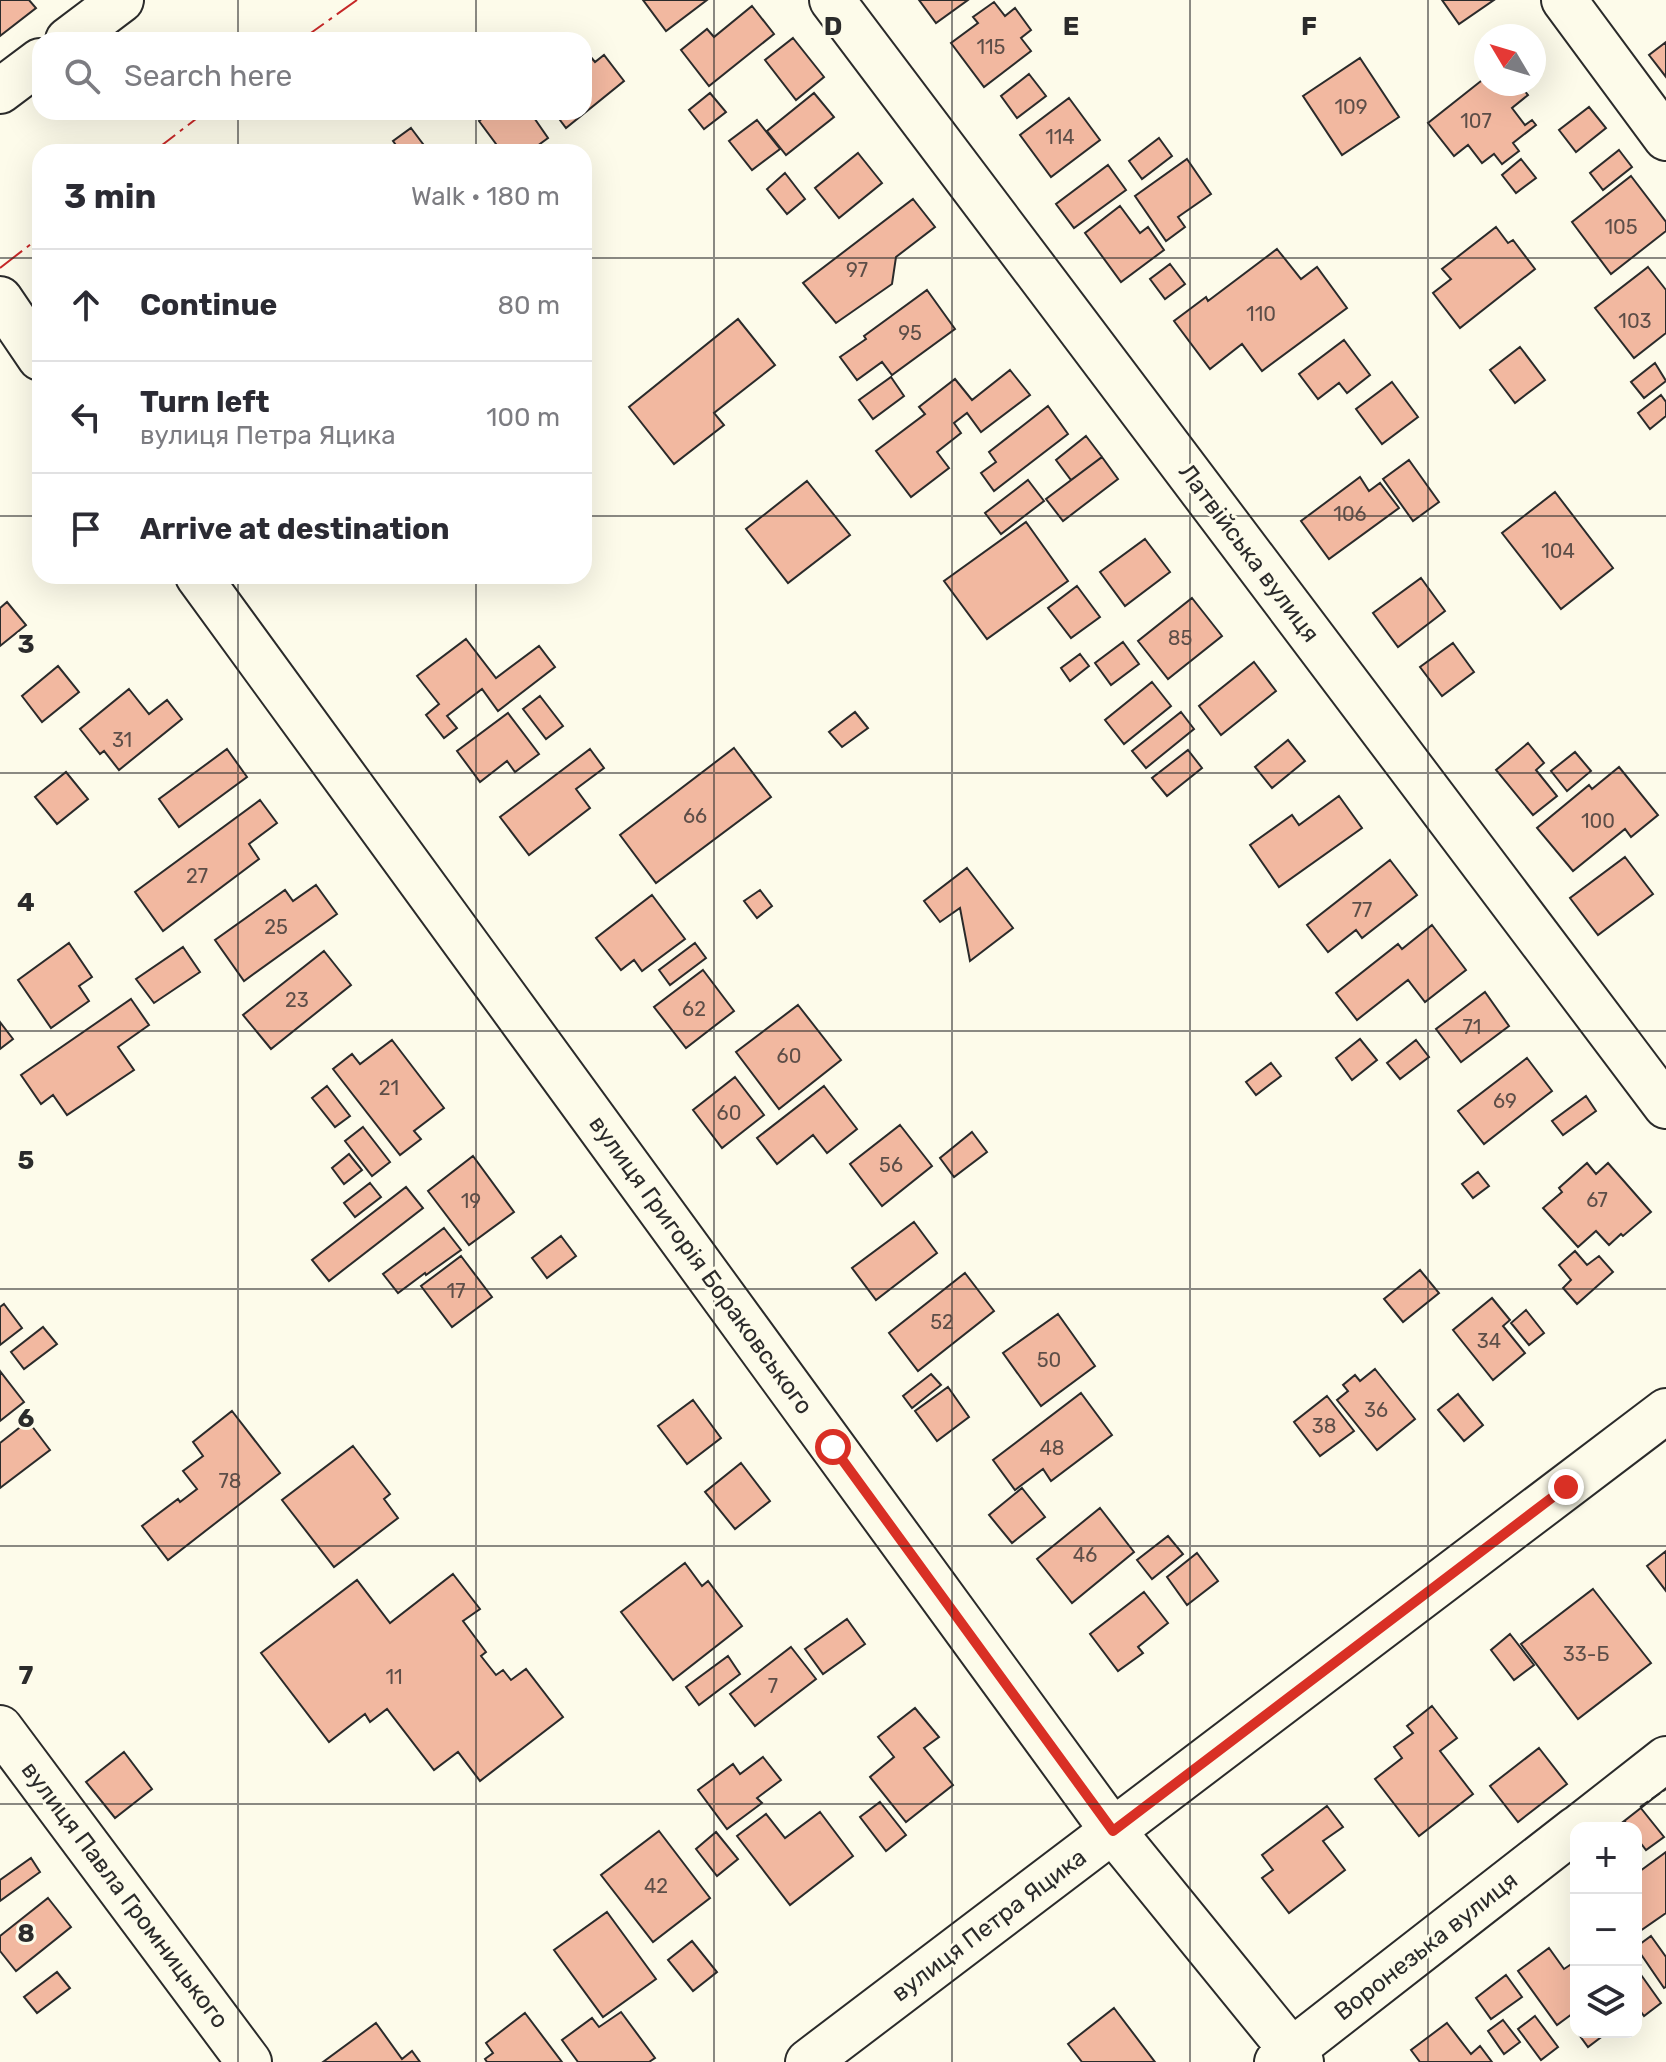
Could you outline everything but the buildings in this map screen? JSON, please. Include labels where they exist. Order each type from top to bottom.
[{"type":"street","points":[[79,32],[121,0]]},
{"type":"street","name":"Латвійська вулиця","points":[[832,0],[1666,1106]]},
{"type":"street","points":[[1564,0],[1666,138]]},
{"type":"street","points":[[0,91],[32,67]]},
{"type":"street","points":[[0,299],[32,346]]},
{"type":"street","name":"вулиця Григорія Бораковського","points":[[204,584],[1113,1831],[1290,2058]]},
{"type":"street","name":"вулиця Петра Яцика","points":[[808,2062],[1666,1411]]},
{"type":"street","name":"вулиця Павла Громницького","points":[[0,1728],[249,2062]]},
{"type":"street","name":"Воронезька вулиця","points":[[1586,1822],[1666,1759]]},
{"type":"street","name":"Воронезька вулиця","points":[[1290,2058],[1570,1835]]},
{"type":"fence","points":[[1640,1807],[1666,1789]]},
{"type":"power","points":[[312,32],[357,0]]},
{"type":"power","points":[[163,144],[195,120]]},
{"type":"power","points":[[0,268],[32,243]]},
{"type":"route","points":[[833,1447],[1113,1831],[1566,1487]]}]
